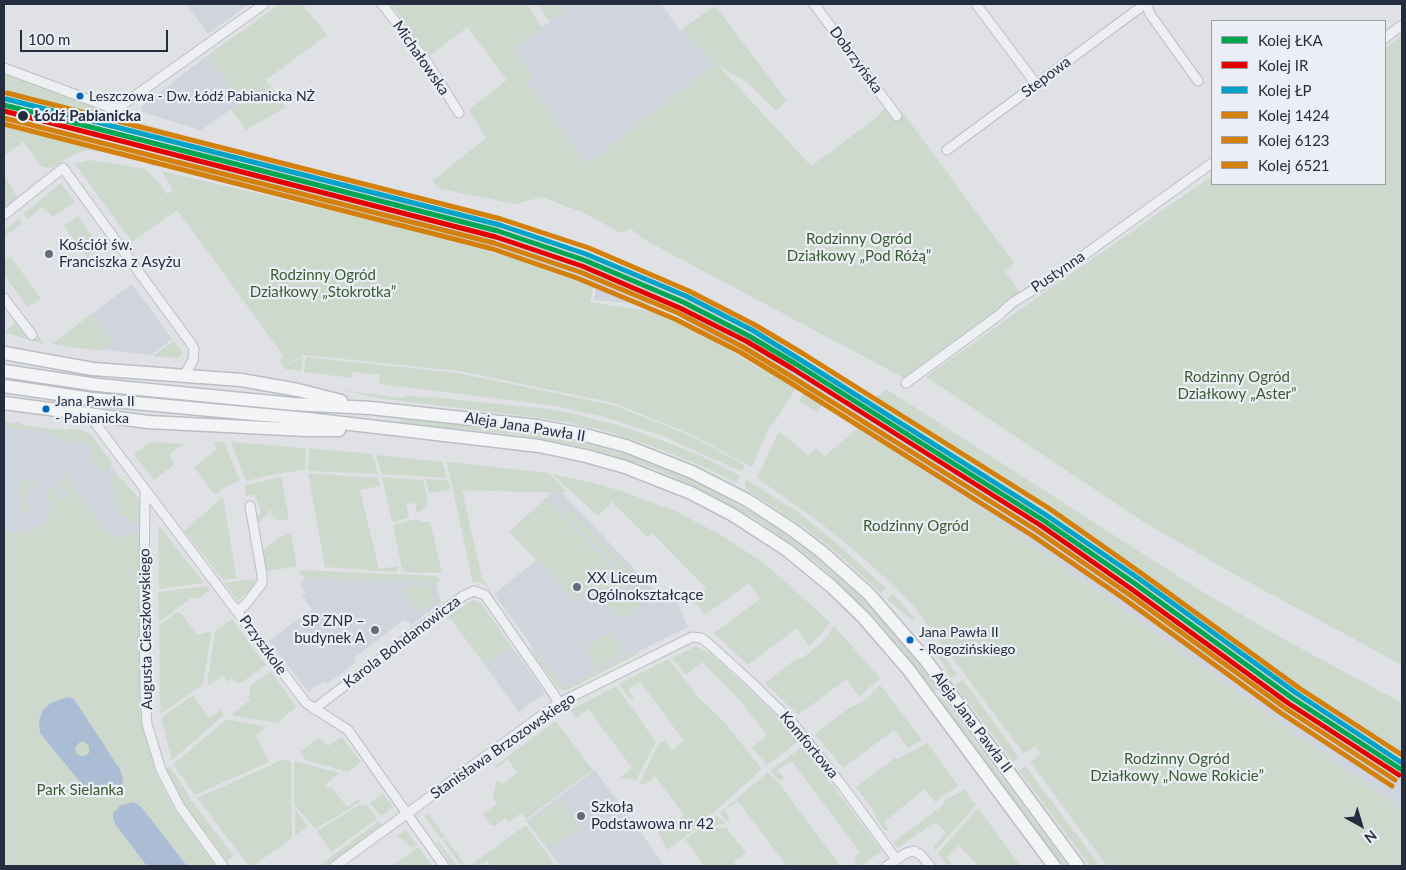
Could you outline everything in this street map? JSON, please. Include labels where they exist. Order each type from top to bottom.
[{"type":"main road","points":[[4,353],[93,369],[241,380],[298,390],[370,408]]},
{"type":"main road","name":"Aleja Jana Pawła II","points":[[4,371],[98,385],[294,404],[370,408],[517,423],[606,440],[643,452],[698,474],[777,519],[839,566],[869,594],[925,659],[1078,866]]},
{"type":"main road","name":"Aleja Jana Pawła II","points":[[4,386],[92,399],[308,419],[513,443],[586,456],[638,471],[667,483],[717,506],[756,529],[787,550],[847,600],[880,635],[930,699],[1054,866]]},
{"type":"main road","points":[[4,403],[148,422],[306,430],[389,429]]},
{"type":"street","points":[[4,68],[109,107],[118,108],[264,4]]},
{"type":"street","name":"Michałowska","points":[[382,4],[427,62],[459,113]]},
{"type":"street","name":"Dobrzyńska","points":[[814,4],[897,116]]},
{"type":"street","points":[[976,4],[1036,84]]},
{"type":"street","points":[[1146,4],[1150,14],[1198,80]]},
{"type":"street","name":"Stepowa","points":[[947,150],[1146,4]]},
{"type":"street","points":[[1386,37],[1402,25]]},
{"type":"street","name":"Pustynna","points":[[906,383],[999,315],[1012,302],[1048,282],[1211,164]]},
{"type":"street","points":[[4,215],[63,168],[192,345],[194,360],[184,376]]},
{"type":"street","points":[[4,298],[32,336]]},
{"type":"street","name":"Przyszkole","points":[[88,415],[306,703],[348,730],[444,866]]},
{"type":"street","name":"Augusta Cieszkowskiego","points":[[145,491],[145,695],[147,724],[161,770],[180,807],[223,866]]},
{"type":"street","points":[[238,611],[246,604],[262,583],[250,506]]},
{"type":"street","name":"Karola Bohdanowicza","points":[[314,709],[463,596],[474,591],[485,595],[559,703]]},
{"type":"street","name":"Stanisława Brzozowskiego","points":[[335,866],[559,703],[692,637],[701,638],[708,643]]},
{"type":"street","name":"Komfortowa","points":[[708,643],[792,722],[844,788],[896,859]]},
{"type":"street","points":[[886,866],[906,853],[914,851],[921,855],[930,866]]},
{"type":"shaded area","points":[[186,4],[249,4],[208,34]]},
{"type":"shaded area","points":[[559,4],[661,4],[680,30],[717,64],[586,164],[527,82],[513,49],[564,11]]},
{"type":"shaded area","points":[[207,56],[242,102],[201,130],[142,112],[142,106]]},
{"type":"shaded area","points":[[182,141],[522,233],[606,261],[698,304],[762,339],[1028,504],[1320,711],[1402,762],[1402,810],[992,516],[858,428],[862,422],[825,400],[808,385],[773,363],[766,371],[663,306],[594,300],[596,287],[588,280],[528,259],[371,216],[174,169]]},
{"type":"shaded area","points":[[132,284],[172,339],[151,355],[102,349],[113,342],[91,314]]},
{"type":"shaded area","points":[[4,421],[15,424],[16,422],[26,426],[62,430],[76,429],[92,436],[111,462],[110,466],[116,475],[108,481],[140,515],[141,540],[123,539],[109,534],[102,527],[49,515],[42,525],[23,533],[4,530]]},
{"type":"shaded area","name":"XX Liceum Ogólnokształcące","points":[[552,493],[562,493],[660,596],[668,589],[675,596],[688,627],[638,652],[637,650],[563,688],[494,594],[537,560],[509,532]]},
{"type":"shaded area","points":[[305,576],[330,579],[436,582],[441,603],[411,625],[405,619],[354,658],[356,662],[327,684],[324,681],[308,692],[269,641],[312,609],[302,596],[306,593],[301,586]]},
{"type":"shaded area","points":[[511,646],[545,693],[519,712],[485,665]]},
{"type":"shaded area","name":"Szkoła Podstawowa nr 42","points":[[595,770],[665,866],[560,866],[526,821]]},
{"type":"green space","points":[[280,4],[302,4],[327,35],[266,80],[286,107],[246,130],[231,110],[242,102],[207,56]]},
{"type":"green space","name":"Rodzinny Ogród Działkowy „Pod Różą”","points":[[391,4],[527,4],[542,28],[513,49],[532,74],[527,82],[586,164],[716,64],[680,30],[715,6],[787,101],[775,110],[748,83],[719,66],[811,166],[877,117],[885,107],[894,120],[904,114],[1014,263],[1005,272],[1021,294],[904,378],[645,240],[631,229],[621,233],[582,212],[541,197],[516,204],[441,189],[432,181],[486,138],[469,109],[507,80],[468,27],[429,56]]},
{"type":"green space","points":[[538,4],[559,4],[564,11],[549,21]]},
{"type":"green space","name":"Rodzinny Ogród Działkowy „Aster”","points":[[1402,35],[1402,665],[1232,573],[1142,521],[926,377],[1211,177],[1211,185],[1386,185],[1386,48]]},
{"type":"green space","points":[[4,73],[112,113],[174,133],[178,140],[4,96]]},
{"type":"green space","points":[[4,123],[172,165],[153,166],[108,153],[86,150],[72,155],[56,166],[49,168],[41,166],[23,142],[4,156]]},
{"type":"green space","name":"Rodzinny Ogród Działkowy „Stokrotka”","points":[[91,160],[145,169],[167,194],[173,190],[162,171],[378,222],[524,261],[591,285],[593,287],[590,302],[669,314],[764,371],[773,362],[801,380],[768,429],[753,466],[750,466],[690,434],[614,403],[459,371],[305,355],[289,363],[177,210],[132,242],[75,164]]},
{"type":"green space","points":[[4,175],[18,197],[4,210]]},
{"type":"green space","points":[[61,183],[75,202],[53,217],[42,207],[28,218],[23,214]]},
{"type":"green space","points":[[78,216],[96,241],[88,259],[64,226]]},
{"type":"green space","points":[[19,218],[22,223],[4,237],[4,231]]},
{"type":"green space","points":[[10,256],[41,298],[28,307],[4,275],[4,261]]},
{"type":"green space","points":[[91,314],[113,342],[100,351],[52,344]]},
{"type":"green space","points":[[26,317],[44,344],[4,332],[16,322],[27,337],[38,339],[23,319]]},
{"type":"green space","points":[[174,341],[183,353],[178,358],[153,356]]},
{"type":"green space","points":[[283,356],[289,364],[303,357],[301,371],[285,369],[280,362]]},
{"type":"green space","points":[[306,357],[457,373],[613,405],[689,435],[745,465],[742,472],[660,435],[601,416],[550,405],[379,384],[380,375],[353,372],[352,378],[304,372]]},
{"type":"green space","points":[[826,369],[867,396],[874,397],[882,394],[886,389],[1198,589],[1280,637],[1402,703],[1402,762],[1320,711],[1028,504],[821,374]]},
{"type":"green space","points":[[808,385],[825,400],[817,412],[799,401]]},
{"type":"green space","points":[[339,390],[403,398],[406,396],[439,398],[548,409],[574,414],[620,426],[663,441],[701,456],[740,476],[737,482],[734,482],[702,466],[654,447],[607,431],[570,423],[385,399]]},
{"type":"green space","points":[[400,419],[514,430],[564,438],[629,455],[692,480],[751,512],[783,532],[815,556],[859,595],[876,613],[914,657],[937,689],[934,692],[875,618],[818,564],[754,518],[697,488],[655,469],[583,447],[519,435],[400,423]]},
{"type":"green space","points":[[4,421],[15,424],[16,422],[26,426],[62,430],[76,429],[92,436],[120,478],[140,500],[140,519],[136,523],[128,523],[127,516],[121,514],[114,505],[117,498],[108,481],[116,474],[110,466],[102,472],[91,460],[93,450],[77,438],[70,445],[44,431],[4,427]]},
{"type":"green space","name":"Rodzinny Ogród Działkowy „Nowe Rokicie”","points":[[858,428],[992,516],[1402,810],[1402,866],[1107,866],[1030,762],[1041,754],[1035,746],[1024,754],[912,604],[869,563],[822,524],[757,478],[779,431],[808,455],[816,448],[825,456]]},
{"type":"green space","points":[[213,441],[224,442],[239,479],[239,481],[227,486],[215,495],[194,467],[217,449]]},
{"type":"green space","points":[[151,442],[184,444],[169,455],[175,464],[154,480],[134,454]]},
{"type":"green space","points":[[231,442],[305,448],[305,470],[275,474],[246,481]]},
{"type":"green space","points":[[309,448],[372,454],[378,474],[308,471]]},
{"type":"green space","points":[[376,455],[442,462],[447,478],[381,474]]},
{"type":"green space","points":[[447,462],[549,473],[567,492],[462,490],[482,578],[490,589],[482,583],[473,582]]},
{"type":"green space","name":"Park Sielanka","points":[[68,472],[73,476],[68,481],[106,532],[123,539],[127,532],[136,533],[140,537],[140,709],[142,725],[157,776],[174,809],[216,866],[4,866],[4,530],[23,533],[42,525],[49,515],[42,511],[51,511],[53,501],[46,499],[49,488],[53,487],[62,500],[70,494],[66,488],[63,490],[60,483],[62,477]]},
{"type":"green space","points":[[308,473],[378,478],[380,486],[360,490],[379,569],[398,566],[395,572],[325,567]]},
{"type":"green space","points":[[552,474],[598,484],[627,493],[675,511],[721,535],[764,563],[830,622],[809,646],[797,628],[748,665],[714,633],[760,599],[749,583],[705,615],[694,601],[706,588],[652,533],[647,537],[612,502],[598,516]]},
{"type":"green space","points":[[281,477],[289,519],[277,521],[272,516],[270,509],[268,510],[268,515],[262,518],[262,522],[258,522],[255,518],[261,513],[256,496],[251,494],[246,497],[245,485]]},
{"type":"green space","points":[[382,477],[423,480],[427,505],[417,513],[415,503],[406,504],[409,518],[392,522]]},
{"type":"green space","points":[[426,479],[448,480],[450,489],[429,493]]},
{"type":"green space","points":[[24,480],[34,482],[38,487],[37,489],[28,488],[26,505],[32,508],[25,513],[21,513],[20,484]]},
{"type":"green space","points":[[747,480],[799,513],[834,541],[886,588],[881,593],[834,550],[746,489]]},
{"type":"green space","points":[[223,497],[238,578],[223,580],[184,531]]},
{"type":"green space","points":[[546,498],[643,602],[623,621],[590,587],[576,600],[509,532]]},
{"type":"green space","points":[[571,508],[650,593],[645,598],[565,514]]},
{"type":"green space","points":[[417,519],[420,522],[430,522],[442,573],[405,572],[402,568],[393,525]]},
{"type":"green space","points":[[158,526],[160,527],[204,583],[159,589]]},
{"type":"green space","points":[[291,533],[297,566],[265,572],[262,551],[278,538]]},
{"type":"green space","points":[[301,570],[437,576],[440,582],[330,579],[301,576],[299,573]]},
{"type":"green space","points":[[254,579],[256,581],[254,586],[238,601],[224,583]]},
{"type":"green space","points":[[412,585],[431,586],[437,603],[413,612],[405,588]]},
{"type":"green space","points":[[205,586],[210,590],[198,599],[191,598],[159,622],[158,592]]},
{"type":"green space","points":[[893,594],[915,619],[913,621],[887,599]]},
{"type":"green space","points":[[473,600],[481,603],[511,646],[485,665],[448,616]]},
{"type":"green space","points":[[177,612],[181,613],[197,635],[212,631],[203,684],[161,714],[159,625]]},
{"type":"green space","points":[[232,619],[266,665],[241,683],[235,682],[232,678],[228,682],[223,675],[207,685],[215,631]]},
{"type":"green space","points":[[834,626],[880,678],[859,697],[847,679],[798,715],[765,683],[797,658],[801,659],[822,643]]},
{"type":"green space","points":[[613,632],[623,653],[595,668],[585,647]]},
{"type":"green space","points":[[532,646],[563,688],[637,650],[639,653],[566,691],[559,689],[534,655]]},
{"type":"green space","points":[[696,646],[711,654],[786,724],[799,741],[767,765],[752,748],[767,735],[736,696],[702,662],[686,675],[672,658]]},
{"type":"green space","points":[[936,646],[957,674],[951,679],[933,647]]},
{"type":"green space","points":[[669,659],[699,698],[725,723],[762,769],[697,827],[678,827],[673,824],[684,815],[655,776],[644,785],[639,784],[658,745],[665,740],[672,750],[684,741],[640,682],[628,690],[634,698],[631,700],[619,684]]},
{"type":"green space","points":[[271,671],[296,707],[277,723],[234,716],[232,714],[250,700],[247,696],[250,696],[250,686]]},
{"type":"green space","points":[[963,680],[1019,757],[1014,761],[1011,760],[955,685]]},
{"type":"green space","points":[[880,685],[922,740],[908,748],[894,730],[843,768],[815,734],[849,708],[863,702]]},
{"type":"green space","points":[[616,686],[656,742],[636,780],[620,777],[632,768],[588,709],[576,718],[571,711]]},
{"type":"green space","points":[[194,696],[209,718],[220,710],[224,715],[172,760],[161,718]]},
{"type":"green space","points":[[941,696],[1068,866],[1063,866],[938,698]]},
{"type":"green space","points":[[227,719],[267,727],[256,735],[269,762],[195,795],[173,764]]},
{"type":"green space","points":[[556,721],[593,770],[526,819],[521,813],[509,822],[505,818],[494,826],[491,825],[483,814],[497,804],[493,798],[497,779],[502,784],[517,773],[508,759],[497,768],[495,766]]},
{"type":"green space","points":[[342,737],[361,762],[348,772],[306,760],[300,752],[319,738],[328,746]]},
{"type":"green space","points":[[927,743],[959,786],[942,796],[936,803],[925,789],[884,822],[889,829],[885,831],[876,818],[874,811],[856,787],[895,758],[897,759]]},
{"type":"green space","points":[[803,746],[882,851],[861,866],[851,866],[857,862],[854,858],[860,853],[792,761],[777,770],[784,778],[780,781],[770,771]]},
{"type":"green space","points":[[282,760],[291,761],[292,838],[253,866],[249,866],[197,798]]},
{"type":"green space","points":[[294,761],[340,773],[326,784],[328,788],[331,786],[347,807],[358,799],[360,802],[316,829],[294,805]]},
{"type":"green space","points":[[170,766],[192,801],[234,856],[227,861],[179,798],[165,769]]},
{"type":"green space","points":[[1025,766],[1100,866],[1090,866],[1019,771]]},
{"type":"green space","points":[[768,772],[780,784],[840,866],[787,866],[738,801],[724,810],[730,819],[726,821],[720,813]]},
{"type":"green space","points":[[963,788],[976,805],[935,851],[934,846],[946,832],[940,826],[933,823],[898,848],[893,842],[942,806],[945,800],[961,792]]},
{"type":"green space","points":[[383,793],[393,807],[381,816],[370,803]]},
{"type":"green space","points":[[561,800],[581,826],[549,849],[529,822]]},
{"type":"green space","points":[[361,804],[363,806],[367,804],[377,819],[331,852],[317,831]]},
{"type":"green space","points":[[978,808],[1021,866],[975,866],[977,864],[959,846],[946,858],[954,866],[948,866],[938,853]]},
{"type":"green space","points":[[295,809],[308,826],[295,836]]},
{"type":"green space","points":[[428,814],[445,836],[441,839],[424,816]]},
{"type":"green space","points":[[716,816],[725,824],[702,827]]},
{"type":"green space","points":[[659,819],[674,829],[695,829],[667,850],[656,827],[655,822]]},
{"type":"green space","points":[[379,821],[382,825],[327,866],[319,866]]},
{"type":"green space","points":[[526,825],[556,866],[491,866],[487,861],[480,866],[469,866]]},
{"type":"green space","points":[[726,827],[746,853],[734,862],[737,866],[704,866],[685,839],[698,830]]},
{"type":"green space","points":[[404,831],[407,832],[417,845],[412,848],[397,835]]},
{"type":"green space","points":[[446,839],[466,866],[462,866],[443,841]]},
{"type":"green space","points":[[439,842],[457,866],[450,866],[446,856],[437,844]]},
{"type":"green space","points":[[418,847],[433,866],[392,866]]},
{"type":"water","points":[[67,697],[74,699],[119,768],[123,782],[119,789],[110,797],[95,796],[88,792],[40,733],[39,720],[43,710],[51,703]],"holes":[[[80,742],[84,742],[89,746],[89,753],[85,756],[80,756],[76,753],[75,748]]]},
{"type":"water","points":[[134,802],[142,808],[187,866],[147,866],[113,819],[113,813],[121,805]]},
{"type":"rail line","name":"6123","points":[[7,93],[501,219],[589,248],[689,291],[755,325],[802,353],[1050,509],[1299,688],[1402,755]]},
{"type":"rail line","name":"ŁP","points":[[6,99],[500,225],[586,254],[686,296],[752,330],[1046,515],[1138,578],[1296,693],[1402,763]]},
{"type":"rail line","name":"ŁKA","points":[[4,105],[498,231],[584,260],[683,302],[749,336],[796,364],[1043,520],[1134,583],[1292,698],[1402,770]]},
{"type":"rail line","name":"IR","points":[[4,111],[496,237],[582,266],[680,308],[746,341],[793,369],[1040,525],[1288,703],[1399,775]]},
{"type":"rail line","name":"1424","points":[[4,118],[494,243],[580,272],[678,313],[743,347],[1036,530],[1127,593],[1285,708],[1395,780]]},
{"type":"rail line","name":"6521","points":[[4,124],[493,249],[577,278],[675,319],[740,352],[1033,536],[1123,598],[1281,713],[1392,786]]},
{"type":"place","name":"Leszczowa - Dw. Łódź Pabianicka NŻ","points":[[80,96]]},
{"type":"place","name":"Łódź Pabianicka","points":[[23,116]]},
{"type":"place","name":"Kościół św. Franciszka z Asyżu","points":[[49,254]]},
{"type":"place","name":"Jana Pawła II - Pabianicka","points":[[46,409]]},
{"type":"place","name":"XX Liceum Ogólnokształcące","points":[[577,587]]},
{"type":"place","name":"SP ZNP – budynek A","points":[[375,630]]},
{"type":"place","name":"Jana Pawła II - Rogozińskiego","points":[[910,640]]},
{"type":"place","name":"Szkoła Podstawowa nr 42","points":[[581,816]]},
{"type":"park label","name":"Rodzinny Ogród","points":[[916,526]]}]
